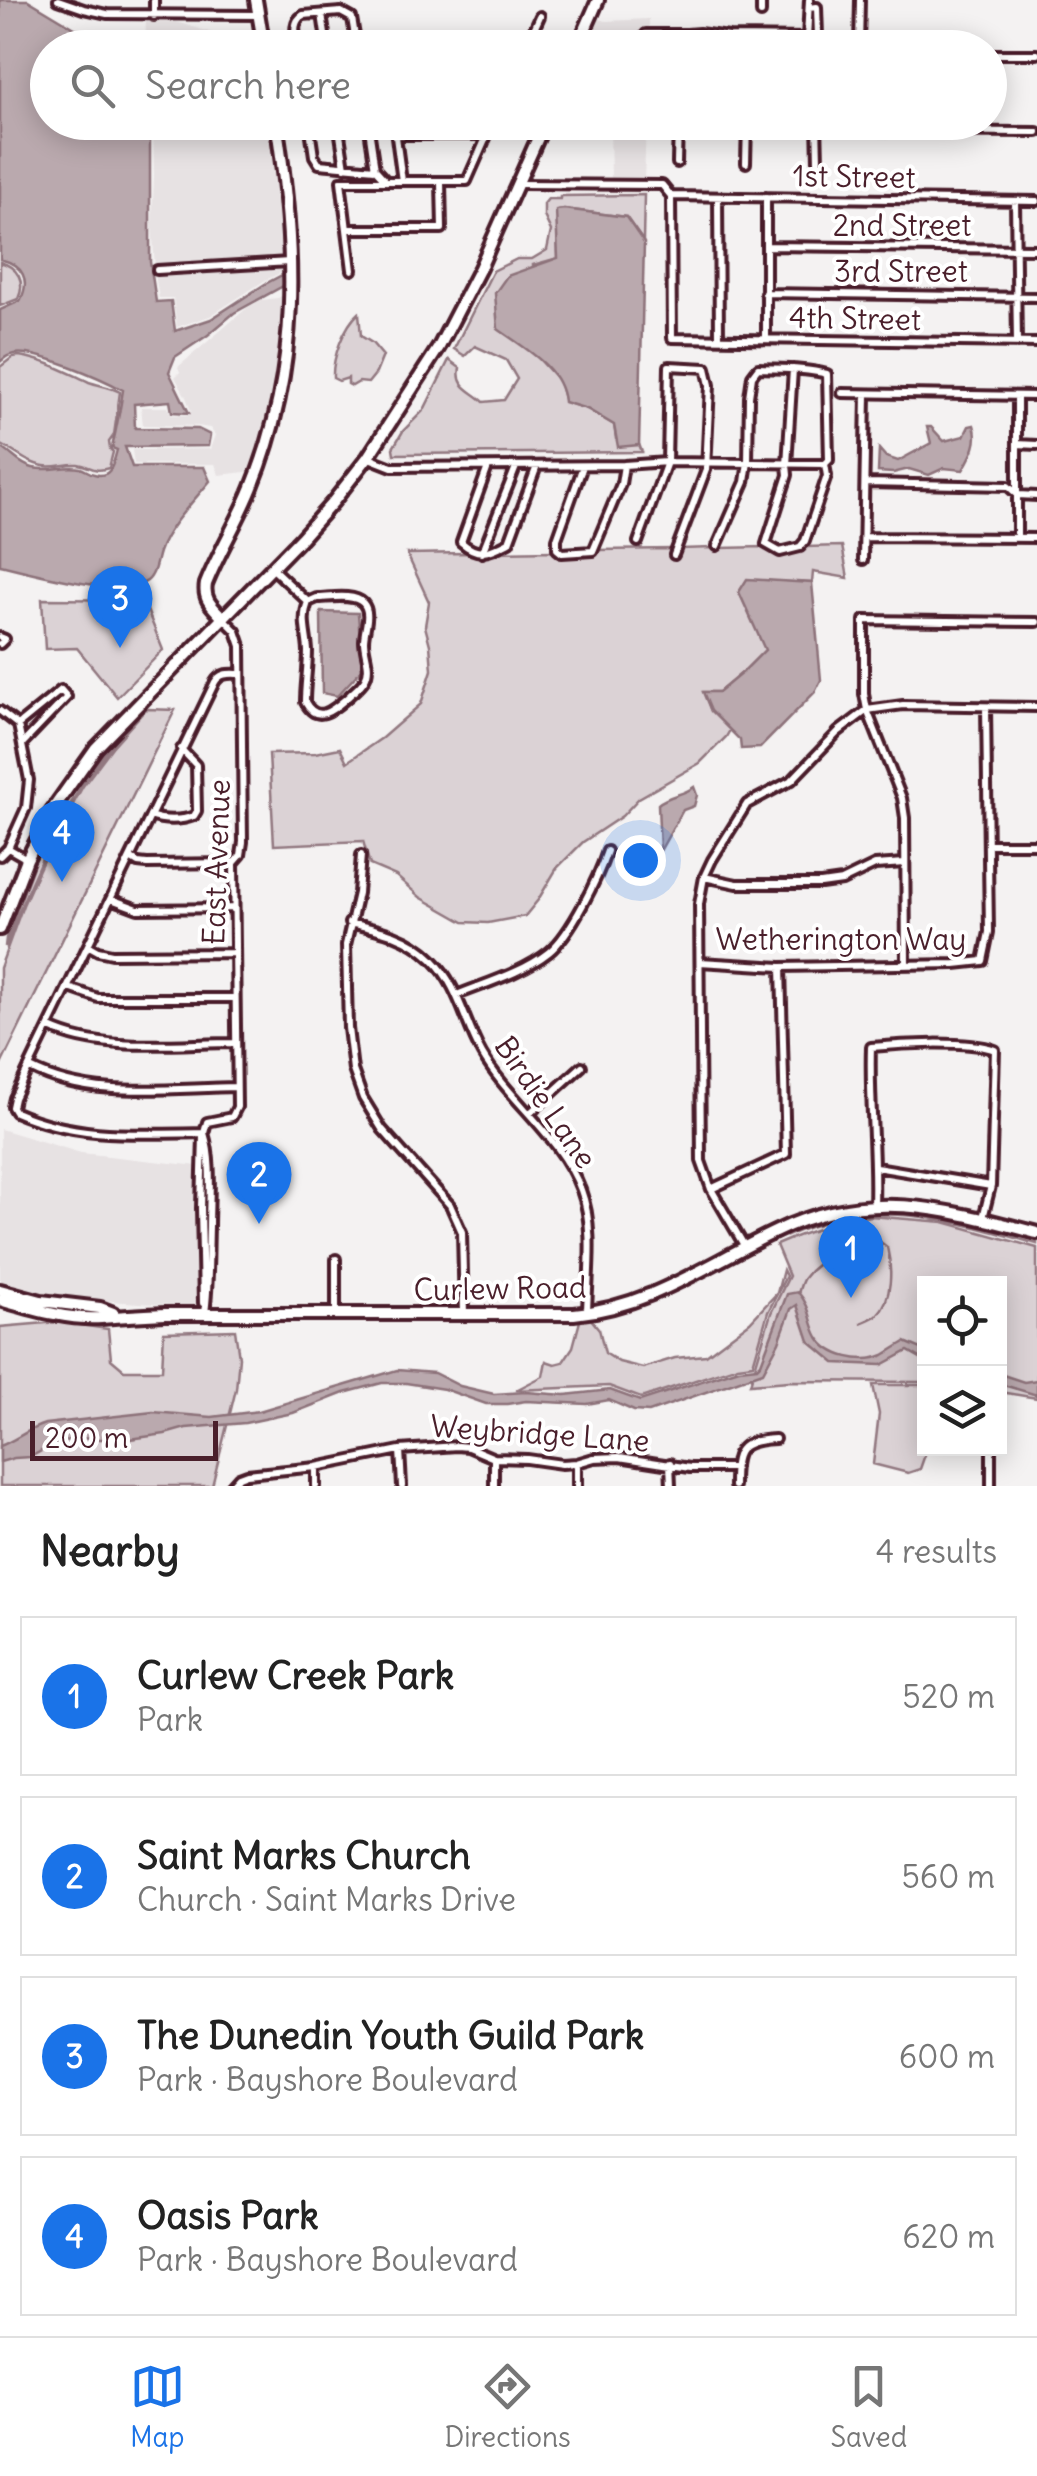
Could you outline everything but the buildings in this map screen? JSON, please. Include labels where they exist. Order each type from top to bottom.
[{"type":"main road","points":[[256,0],[261,30]]},
{"type":"main road","points":[[585,30],[598,0]]},
{"type":"main road","points":[[223,618],[208,602],[205,590],[252,487],[272,428],[288,353],[291,262],[288,201],[279,140]]},
{"type":"main road","points":[[0,930],[27,859],[54,806],[96,748],[272,568],[368,457],[452,326],[537,140]]},
{"type":"main road","name":"Curlew Road","points":[[0,1295],[62,1314],[100,1318],[587,1313],[649,1297],[780,1229],[841,1210],[874,1205],[929,1207],[1037,1233]]},
{"type":"main road","name":"Curlew Road","points":[[0,1295],[100,1308],[119,1315]]},
{"type":"street","points":[[58,0],[107,14],[258,15]]},
{"type":"street","points":[[154,0],[154,16]]},
{"type":"street","points":[[760,13],[761,0]]},
{"type":"street","points":[[859,30],[860,0]]},
{"type":"street","points":[[807,30],[809,4],[817,7],[818,30]]},
{"type":"street","points":[[296,30],[295,22],[303,15],[341,12],[348,14],[355,30]]},
{"type":"street","points":[[322,14],[324,30]]},
{"type":"street","points":[[534,30],[540,16]]},
{"type":"street","points":[[1007,54],[1037,54]]},
{"type":"street","points":[[1007,132],[1037,132]]},
{"type":"street","points":[[312,140],[316,162],[325,167],[375,169]]},
{"type":"street","points":[[341,140],[345,166]]},
{"type":"street","points":[[371,140],[375,169],[386,181]]},
{"type":"street","points":[[397,140],[402,181]]},
{"type":"street","points":[[352,270],[341,181],[467,182],[485,140]]},
{"type":"street","points":[[677,163],[678,140]]},
{"type":"street","points":[[746,163],[747,140]]},
{"type":"street","points":[[817,140],[818,162]]},
{"type":"street","points":[[348,229],[442,229],[441,182]]},
{"type":"street","name":"1st Street","points":[[518,184],[662,185],[671,196],[1037,201]]},
{"type":"street","name":"4th Street","points":[[671,196],[672,338],[1037,343]]},
{"type":"street","points":[[718,197],[719,337]]},
{"type":"street","points":[[766,197],[766,339]]},
{"type":"street","points":[[1015,201],[1017,343]]},
{"type":"street","name":"2nd Street","points":[[766,246],[1037,249]]},
{"type":"street","points":[[158,270],[291,262]]},
{"type":"street","name":"3rd Street","points":[[766,293],[1037,297]]},
{"type":"street","points":[[638,542],[667,462],[670,366],[706,368],[710,385],[706,470],[674,556]]},
{"type":"street","points":[[717,546],[745,482],[748,397],[752,376],[758,368],[814,371],[827,374],[827,476],[805,541],[800,547],[780,552],[766,544],[788,475],[793,370]]},
{"type":"street","points":[[842,394],[1037,396]]},
{"type":"street","points":[[863,560],[866,394]]},
{"type":"street","points":[[1017,396],[1017,537]]},
{"type":"street","points":[[1017,444],[1037,445]]},
{"type":"street","points":[[368,457],[392,468],[624,466],[707,461],[826,464]]},
{"type":"street","points":[[488,468],[461,542],[471,552],[509,542],[538,466]]},
{"type":"street","points":[[583,466],[557,539],[557,548],[562,553],[593,551],[621,484],[624,466]]},
{"type":"street","points":[[482,552],[516,467]]},
{"type":"street","points":[[866,483],[1008,486],[1018,495],[1037,496]]},
{"type":"street","points":[[864,536],[1037,538]]},
{"type":"street","points":[[272,568],[308,602]]},
{"type":"street","points":[[317,598],[353,598],[366,606],[367,675],[344,701],[326,713],[316,714],[305,702],[308,651],[304,612],[308,602],[317,598]]},
{"type":"street","name":"East Avenue","points":[[204,1133],[208,1122],[232,1117],[236,1107],[234,863],[241,856],[243,842],[241,674],[239,638],[223,618]]},
{"type":"street","points":[[906,965],[905,818],[902,798],[866,710],[864,620],[1037,622]]},
{"type":"street","points":[[205,1314],[209,1192],[204,1133],[111,1134],[68,1130],[26,1117],[12,1107],[219,676],[241,674]]},
{"type":"street","points":[[18,725],[62,690],[67,697],[22,744]]},
{"type":"street","points":[[745,1248],[700,1161],[699,904],[704,876],[720,844],[747,804],[792,780],[838,732],[866,710],[903,704],[1037,707]]},
{"type":"street","points":[[986,707],[988,844],[1037,844]]},
{"type":"street","points":[[0,711],[18,725],[29,780],[26,808],[8,848],[0,856]]},
{"type":"street","points":[[150,816],[164,820],[194,816],[196,765],[181,749]]},
{"type":"street","name":"Wetherington Way","points":[[700,962],[781,967],[955,964],[983,960],[989,932],[988,844]]},
{"type":"street","points":[[8,848],[27,859]]},
{"type":"street","points":[[457,995],[511,973],[553,949],[574,919],[608,851]]},
{"type":"street","points":[[361,854],[358,893],[346,944],[353,1070],[362,1097],[382,1129],[450,1205],[462,1232],[464,1316]]},
{"type":"street","points":[[130,858],[147,864],[234,863]]},
{"type":"street","points":[[704,876],[736,884],[821,884],[842,881],[876,864],[905,864]]},
{"type":"street","points":[[111,899],[138,908],[234,908]]},
{"type":"street","name":"Birdie Lane","points":[[349,923],[402,936],[442,970],[483,1056],[566,1158],[581,1189],[588,1222],[587,1313]]},
{"type":"street","points":[[89,946],[112,954],[234,953]]},
{"type":"street","points":[[711,1188],[786,1154],[781,967]]},
{"type":"street","points":[[69,988],[98,998],[235,998]]},
{"type":"street","points":[[50,1028],[67,1036],[111,1044],[235,1043]]},
{"type":"street","points":[[874,1205],[870,1047],[983,1046],[994,1050],[992,1186],[983,1218]]},
{"type":"street","points":[[530,1114],[582,1066]]},
{"type":"street","points":[[30,1068],[49,1078],[92,1088],[236,1087]]},
{"type":"street","points":[[876,1167],[992,1186]]},
{"type":"street","points":[[336,1259],[336,1315]]},
{"type":"street","points":[[734,1486],[736,1455],[747,1442],[775,1439]]},
{"type":"street","name":"Weybridge Lane","points":[[231,1486],[246,1474],[316,1467],[400,1450],[457,1446],[494,1458],[577,1463],[619,1457],[690,1468],[734,1468]]},
{"type":"street","points":[[400,1450],[402,1486]]},
{"type":"street","points":[[990,1456],[991,1486]]},
{"type":"street","points":[[494,1458],[494,1486]]},
{"type":"street","points":[[577,1463],[577,1486]]},
{"type":"street","points":[[670,1464],[671,1486]]},
{"type":"street","points":[[316,1467],[316,1486]]},
{"type":"shaded area","points":[[0,0],[28,0],[78,30],[30,30],[30,140],[150,140],[150,262],[156,302],[171,301],[175,331],[211,319],[284,274],[283,286],[234,313],[175,357],[169,372],[189,413],[172,412],[170,401],[134,404],[135,428],[198,429],[210,435],[208,446],[125,447],[132,467],[204,467],[210,481],[168,533],[150,578],[136,586],[76,582],[0,565],[0,447],[33,468],[74,467],[105,474],[111,469],[117,450],[112,448],[123,390],[38,356],[14,354],[0,362],[0,310],[20,301],[25,280],[19,269],[0,259]]},
{"type":"shaded area","points":[[594,17],[606,21],[649,19],[649,30],[589,30]]},
{"type":"shaded area","points":[[146,19],[167,19],[203,30],[146,30]]},
{"type":"shaded area","points":[[153,140],[271,140],[287,259],[155,267]]},
{"type":"shaded area","points":[[610,140],[645,140],[644,183],[611,180]]},
{"type":"shaded area","points":[[644,195],[643,241],[626,217],[557,210],[558,258],[533,265],[540,360],[559,381],[565,402],[587,409],[614,425],[616,439],[639,444],[642,452],[394,454],[393,448],[424,410],[449,360],[460,368],[463,384],[484,402],[504,400],[517,379],[506,360],[475,346],[465,356],[454,349],[493,271],[547,250],[551,231],[544,216],[544,204],[548,199]]},
{"type":"shaded area","points":[[556,210],[626,217],[644,243],[639,445],[618,447],[614,425],[587,409],[564,402],[549,369],[498,329],[495,293],[507,276],[558,258]]},
{"type":"shaded area","points":[[0,262],[16,271],[21,287],[18,299],[0,306]]},
{"type":"shaded area","points":[[288,267],[286,272],[264,281],[210,316],[177,327],[173,298],[159,298],[155,274]]},
{"type":"shaded area","points":[[288,292],[286,335],[269,427],[254,471],[219,475],[215,464],[134,464],[132,450],[210,449],[215,435],[210,428],[143,425],[141,407],[168,407],[171,415],[190,415],[175,377],[180,372],[178,367],[247,308]]},
{"type":"shaded area","points":[[359,313],[361,336],[383,356],[368,383],[352,386],[348,378],[333,378],[333,370],[344,334]]},
{"type":"shaded area","points":[[19,356],[120,392],[114,435],[109,442],[113,452],[109,468],[38,465],[0,444],[0,367]]},
{"type":"shaded area","points":[[974,425],[975,443],[963,470],[944,468],[929,475],[909,469],[878,472],[879,449],[886,457],[898,461],[931,443],[927,427],[944,441],[964,436],[969,426]]},
{"type":"shaded area","points":[[842,546],[848,578],[813,572],[812,583],[747,580],[739,592],[766,649],[719,692],[704,692],[711,711],[730,730],[726,737],[700,763],[639,798],[622,816],[583,842],[557,868],[525,916],[488,923],[464,922],[420,897],[396,876],[370,865],[363,841],[274,845],[269,754],[340,748],[347,762],[421,704],[432,670],[425,626],[429,602],[407,554],[467,553],[484,557],[496,552],[553,551],[562,556],[594,555],[597,550],[673,549],[670,557],[675,560],[680,549],[765,547],[781,555],[805,547]]},
{"type":"shaded area","points":[[747,579],[812,583],[821,680],[815,692],[760,748],[741,749],[740,740],[711,711],[703,692],[719,692],[765,650],[739,592]]},
{"type":"shaded area","points":[[42,599],[143,600],[163,650],[117,697],[77,648],[45,649]]},
{"type":"shaded area","points":[[321,612],[358,613],[362,669],[337,696],[322,693]]},
{"type":"shaded area","points":[[146,709],[175,710],[0,1067],[0,968],[23,905],[83,786]]},
{"type":"shaded area","points":[[128,720],[132,720],[73,799],[30,885],[5,947],[61,802]]},
{"type":"shaded area","points":[[694,787],[694,806],[683,810],[660,851],[658,804]]},
{"type":"shaded area","points":[[0,1129],[81,1153],[198,1166],[201,1307],[63,1298],[0,1286]]},
{"type":"shaded area","points":[[911,1209],[974,1220],[1037,1240],[1037,1244],[943,1220],[881,1214],[819,1224],[787,1236],[787,1230],[850,1212]]},
{"type":"shaded area","points":[[870,1216],[944,1222],[1037,1248],[1037,1398],[1007,1393],[1007,1276],[917,1276],[917,1382],[750,1384],[771,1313],[789,1276],[776,1245]]},
{"type":"shaded area","points":[[783,1270],[786,1276],[768,1312],[753,1364],[641,1398],[609,1386],[516,1390],[543,1376],[546,1361],[563,1362],[573,1347],[580,1321],[590,1318],[599,1329],[605,1353],[619,1362],[643,1368],[675,1358],[706,1355],[750,1322],[777,1293]]},
{"type":"shaded area","points":[[798,1292],[818,1337],[830,1350],[867,1359],[884,1355],[905,1342],[917,1347],[917,1356],[908,1351],[882,1365],[835,1363],[809,1341],[797,1305],[791,1309],[763,1372],[649,1412],[634,1411],[609,1400],[587,1404],[486,1404],[444,1389],[382,1383],[293,1413],[245,1423],[186,1428],[123,1440],[74,1438],[30,1457],[0,1462],[0,1446],[45,1424],[153,1412],[212,1417],[259,1411],[397,1370],[434,1373],[460,1386],[494,1394],[565,1395],[610,1390],[640,1401],[739,1369],[757,1367],[787,1294]]},
{"type":"shaded area","points":[[58,1322],[108,1329],[111,1359],[124,1370],[162,1370],[164,1332],[235,1330],[239,1357],[236,1389],[212,1486],[0,1486],[0,1327]]},
{"type":"shaded area","points":[[1007,1376],[1024,1382],[1037,1380],[1037,1395],[1007,1386]]},
{"type":"shaded area","points":[[873,1385],[917,1385],[917,1456],[925,1456],[920,1469],[908,1473],[873,1464],[879,1414]]},
{"type":"waterway","points":[[798,1293],[804,1278],[828,1258],[879,1241],[887,1247],[889,1255],[889,1292],[877,1315],[861,1323]]},
{"type":"place","name":"The Dunedin Youth Guild Park","points":[[120,648]]},
{"type":"place","name":"Oasis Park","points":[[62,882]]},
{"type":"place","name":"Saint Marks Church","points":[[259,1224]]},
{"type":"place","name":"Curlew Creek Park","points":[[851,1298]]}]
